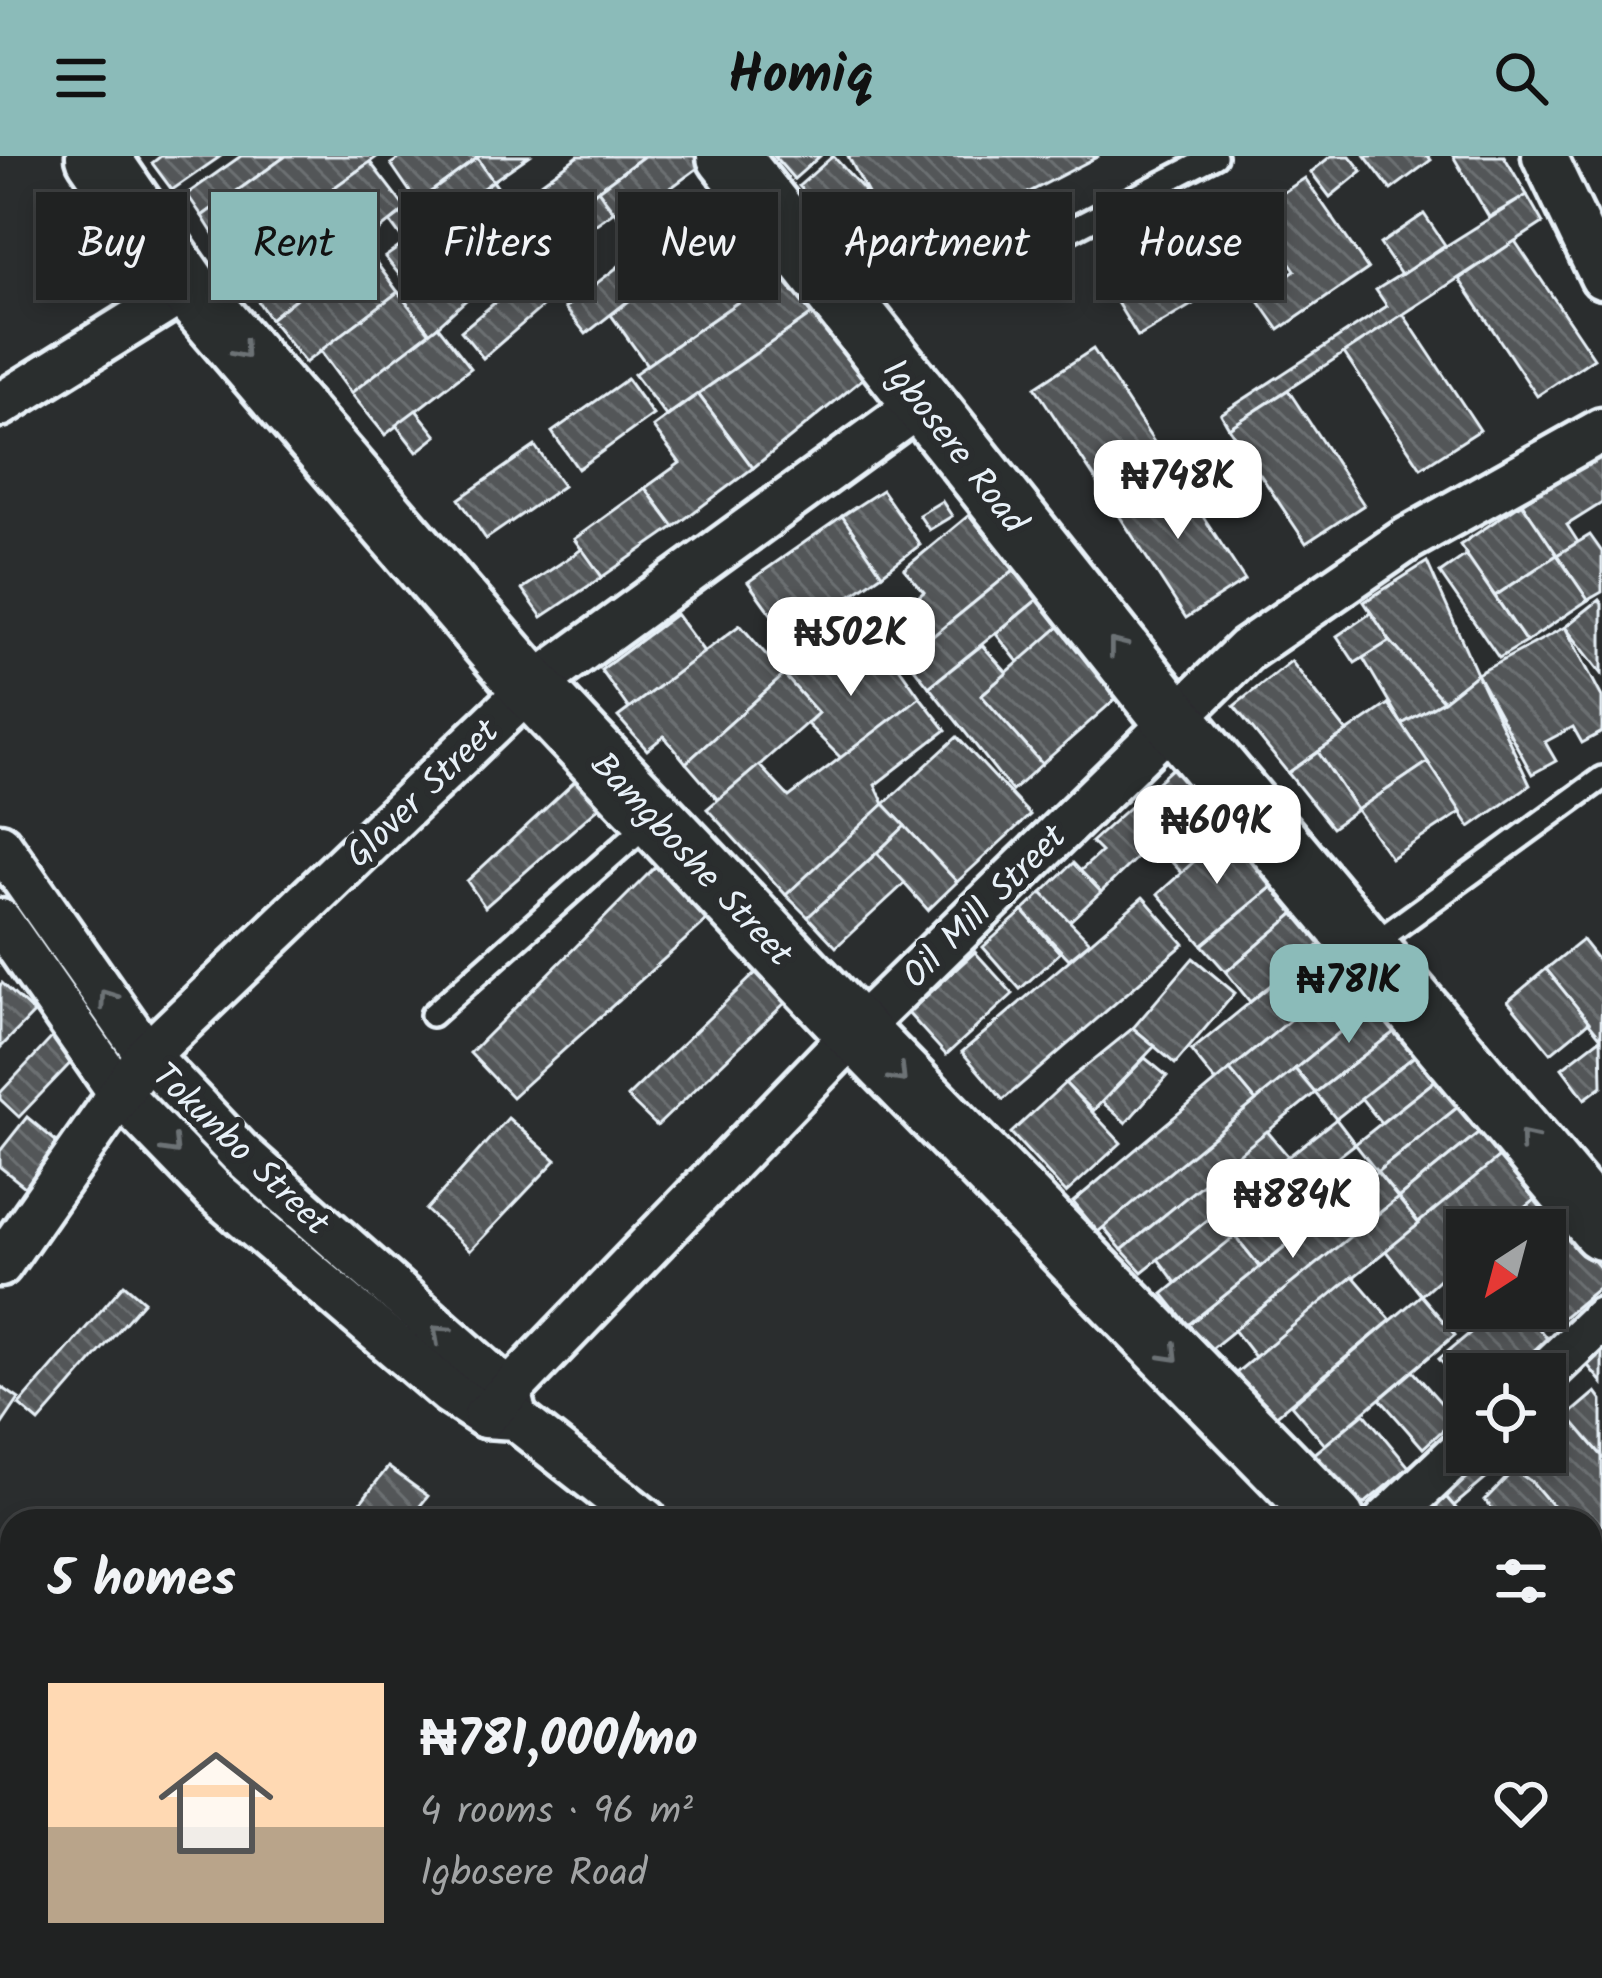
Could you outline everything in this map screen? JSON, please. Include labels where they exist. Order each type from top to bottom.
[{"type":"main road","name":"Bamgboshe Street","points":[[97,156],[188,288],[531,687],[856,1030],[1322,1509]]},
{"type":"main road","name":"Igbosere Road","points":[[728,156],[1173,718],[1602,1229]]},
{"type":"street","points":[[1544,156],[1602,277]]},
{"type":"street","points":[[0,405],[188,288]]},
{"type":"street","name":"Glover Street","points":[[0,1265],[147,1055],[531,687],[923,402]]},
{"type":"street","name":"Oil Mill Street","points":[[503,1408],[856,1030],[1246,650],[1406,540],[1602,430]]},
{"type":"street","name":"Tokunbo Street","points":[[0,845],[147,1055],[239,1152],[503,1408],[619,1509]]},
{"type":"street","name":"Tokunbo Street","points":[[0,921],[122,1096],[214,1191],[450,1393],[503,1408]]},
{"type":"street","points":[[1566,1353],[1602,1319]]},
{"type":"street","points":[[1399,1509],[1446,1465]]},
{"type":"lane","points":[[1072,230],[1215,156]]},
{"type":"lane","points":[[1367,949],[1602,778]]},
{"type":"lane","points":[[432,1016],[654,817]]},
{"type":"building","points":[[161,156],[221,156],[172,190],[152,163]]},
{"type":"building","points":[[241,156],[286,156],[236,192],[211,192],[211,210],[202,216],[187,194]]},
{"type":"building","points":[[286,156],[378,156],[328,192],[236,192]]},
{"type":"building","points":[[403,156],[480,156],[431,192],[410,192],[391,164]]},
{"type":"building","points":[[480,156],[529,156],[493,181]]},
{"type":"building","points":[[578,156],[644,156],[594,193],[529,192]]},
{"type":"building","points":[[644,156],[695,156],[702,165],[665,192],[618,192],[618,216],[598,190]]},
{"type":"building","points":[[774,156],[820,156],[794,179]]},
{"type":"building","points":[[833,156],[865,191],[804,192],[799,186]]},
{"type":"building","points":[[848,156],[1099,156],[1029,192],[867,192]]},
{"type":"building","points":[[1331,156],[1350,156],[1362,171],[1330,197],[1311,172]]},
{"type":"building","points":[[1365,156],[1428,156],[1431,160],[1391,190]]},
{"type":"building","points":[[1453,156],[1504,156],[1527,195],[1489,217]]},
{"type":"building","points":[[477,158],[493,181],[478,192],[431,192]]},
{"type":"building","points":[[370,162],[401,202],[401,213],[377,232],[377,192],[328,192]]},
{"type":"building","points":[[1305,178],[1368,269],[1279,330],[1258,300],[1284,300],[1284,278],[1295,270],[1284,254],[1284,192]]},
{"type":"building","points":[[493,181],[501,192],[477,192]]},
{"type":"building","points":[[598,190],[613,212],[594,226],[594,193]]},
{"type":"building","points":[[1527,195],[1543,223],[1229,428],[1221,414],[1387,306],[1376,290]]},
{"type":"building","points":[[211,210],[211,230],[202,216]]},
{"type":"building","points":[[401,214],[401,237],[390,222]]},
{"type":"building","points":[[1424,214],[1445,245],[1401,275],[1380,244]]},
{"type":"building","points":[[1515,241],[1594,358],[1537,396],[1459,279]]},
{"type":"building","points":[[401,246],[401,277],[385,257]]},
{"type":"building","points":[[377,264],[398,292],[305,363],[270,319],[294,300],[377,300]]},
{"type":"building","points":[[793,264],[802,274],[802,300],[828,303],[666,416],[634,374],[741,300],[778,300],[778,274]]},
{"type":"building","points":[[618,267],[618,300],[629,300],[586,334],[565,308],[575,300],[594,300],[594,285]]},
{"type":"building","points":[[398,292],[430,333],[351,393],[320,351]]},
{"type":"building","points":[[257,300],[294,300],[270,319]]},
{"type":"building","points":[[406,300],[466,300],[430,333]]},
{"type":"building","points":[[498,300],[550,300],[483,358],[461,331]]},
{"type":"building","points":[[630,300],[741,300],[647,365],[611,315]]},
{"type":"building","points":[[1115,300],[1191,300],[1193,304],[1138,337]]},
{"type":"building","points":[[812,314],[865,377],[753,468],[698,394]]},
{"type":"building","points":[[1403,314],[1480,430],[1421,468],[1344,353]]},
{"type":"building","points":[[438,326],[471,368],[385,435],[351,393]]},
{"type":"building","points":[[1093,349],[1169,465],[1111,503],[1035,387]]},
{"type":"building","points":[[627,379],[653,415],[578,469],[552,432]]},
{"type":"building","points":[[1288,390],[1364,505],[1306,543],[1229,428]]},
{"type":"building","points":[[698,394],[753,468],[674,527],[645,488],[680,463],[653,427]]},
{"type":"building","points":[[416,410],[437,436],[417,452],[396,425]]},
{"type":"building","points":[[535,446],[563,486],[486,539],[459,499]]},
{"type":"building","points":[[1602,450],[1602,503],[1567,525],[1578,542],[1557,555],[1522,503]]},
{"type":"building","points":[[1169,465],[1245,580],[1186,618],[1111,503]]},
{"type":"building","points":[[645,488],[674,527],[602,577],[574,539]]},
{"type":"building","points":[[882,490],[920,545],[882,574],[842,516]]},
{"type":"building","points":[[942,501],[952,516],[929,530],[919,515]]},
{"type":"building","points":[[1522,503],[1557,555],[1495,596],[1460,545]]},
{"type":"building","points":[[969,515],[1014,570],[922,645],[897,614],[924,592],[904,569]]},
{"type":"building","points":[[842,516],[882,574],[789,639],[748,582]]},
{"type":"building","points":[[1590,535],[1602,552],[1602,592],[1588,600],[1557,555]]},
{"type":"building","points":[[582,549],[602,577],[542,617],[522,589]]},
{"type":"building","points":[[1466,555],[1526,642],[1499,658],[1440,573]]},
{"type":"building","points":[[1557,555],[1588,600],[1526,642],[1495,596]]},
{"type":"building","points":[[1427,562],[1477,674],[1443,701],[1390,641],[1364,602]]},
{"type":"building","points":[[1014,570],[1038,599],[929,687],[906,658]]},
{"type":"building","points":[[849,597],[868,621],[889,604],[913,632],[847,685],[802,630]]},
{"type":"building","points":[[1038,599],[1061,625],[1019,663],[996,634]]},
{"type":"building","points":[[1599,600],[1602,604],[1602,674],[1565,627]]},
{"type":"building","points":[[1371,613],[1390,641],[1355,663],[1337,636]]},
{"type":"building","points":[[676,614],[705,653],[629,709],[601,670]]},
{"type":"building","points":[[740,625],[784,675],[686,763],[664,736],[647,750],[618,717]]},
{"type":"building","points":[[1061,625],[1121,694],[1042,764],[981,695]]},
{"type":"building","points":[[1565,627],[1602,697],[1602,732],[1582,743],[1573,727],[1545,742],[1556,761],[1532,774],[1477,674]]},
{"type":"building","points":[[1390,641],[1443,701],[1402,724],[1363,658]]},
{"type":"building","points":[[982,645],[1007,673],[981,695],[1042,764],[1012,791],[929,687]]},
{"type":"building","points":[[818,649],[847,685],[888,652],[920,697],[841,758],[807,724],[818,713],[784,675]]},
{"type":"building","points":[[1291,661],[1347,732],[1288,773],[1234,706]]},
{"type":"building","points":[[1477,674],[1530,785],[1470,827],[1402,724],[1443,701]]},
{"type":"building","points":[[784,675],[818,713],[719,801],[686,763]]},
{"type":"building","points":[[920,697],[946,730],[875,785],[884,804],[786,895],[707,809],[759,765],[789,797]]},
{"type":"building","points":[[1388,704],[1428,762],[1357,810],[1318,752]]},
{"type":"building","points":[[957,737],[1030,815],[957,882],[884,804]]},
{"type":"building","points":[[1318,752],[1357,810],[1332,828],[1288,773]]},
{"type":"building","points":[[1428,762],[1461,812],[1391,858],[1357,810]]},
{"type":"building","points":[[1173,768],[1230,829],[1182,873],[1153,842],[1101,892],[1080,871],[1101,852],[1091,842]]},
{"type":"building","points":[[583,774],[604,803],[485,907],[467,881]]},
{"type":"building","points":[[884,804],[905,826],[808,917],[786,895]]},
{"type":"building","points":[[905,826],[957,882],[928,910],[877,853]]},
{"type":"building","points":[[1230,829],[1278,882],[1202,945],[1158,894]]},
{"type":"building","points":[[877,853],[905,883],[836,947],[808,917]]},
{"type":"building","points":[[663,859],[708,919],[512,1097],[470,1053]]},
{"type":"building","points":[[1073,863],[1101,892],[1069,922],[1042,893]]},
{"type":"building","points":[[1278,882],[1300,909],[1226,972],[1202,945]]},
{"type":"building","points":[[1042,893],[1090,942],[1069,959],[1023,911]]},
{"type":"building","points":[[1143,897],[1184,944],[1003,1100],[962,1052]]},
{"type":"building","points":[[1300,909],[1327,939],[1250,1002],[1226,972]]},
{"type":"building","points":[[1023,911],[1060,953],[1020,989],[983,947]]},
{"type":"building","points":[[1327,939],[1352,969],[1216,1082],[1191,1051]]},
{"type":"building","points":[[1582,940],[1602,965],[1601,1038],[1546,969]]},
{"type":"building","points":[[975,952],[1013,994],[946,1055],[908,1013]]},
{"type":"building","points":[[1193,958],[1235,993],[1175,1064],[1133,1028]]},
{"type":"building","points":[[760,969],[788,1000],[657,1126],[627,1097]]},
{"type":"building","points":[[1352,969],[1380,999],[1256,1101],[1230,1070]]},
{"type":"building","points":[[1546,969],[1589,1022],[1551,1053],[1508,1001]]},
{"type":"building","points":[[2,983],[34,1013],[0,1048],[0,986]]},
{"type":"building","points":[[1380,999],[1402,1026],[1315,1093],[1295,1069]]},
{"type":"building","points":[[1402,1026],[1421,1051],[1336,1119],[1315,1093]]},
{"type":"building","points":[[1133,1028],[1155,1046],[1093,1111],[1065,1083]]},
{"type":"building","points":[[60,1029],[83,1050],[19,1117],[0,1099],[0,1093]]},
{"type":"building","points":[[1601,1038],[1602,1086],[1585,1099],[1562,1068]]},
{"type":"building","points":[[1421,1051],[1441,1076],[1381,1123],[1361,1098]]},
{"type":"building","points":[[1145,1058],[1167,1076],[1126,1123],[1102,1102]]},
{"type":"building","points":[[1295,1069],[1315,1093],[1122,1250],[1102,1226]]},
{"type":"building","points":[[1230,1070],[1256,1101],[1098,1232],[1073,1202]]},
{"type":"building","points":[[1441,1076],[1463,1103],[1377,1172],[1355,1144]]},
{"type":"building","points":[[1065,1083],[1121,1143],[1066,1193],[1011,1133]]},
{"type":"building","points":[[1463,1103],[1483,1129],[1398,1198],[1377,1172]]},
{"type":"building","points":[[27,1117],[64,1148],[30,1191],[0,1167],[0,1151]]},
{"type":"building","points":[[508,1118],[556,1160],[470,1251],[426,1210]]},
{"type":"building","points":[[1336,1119],[1355,1144],[1176,1283],[1158,1259]]},
{"type":"building","points":[[1483,1129],[1503,1154],[1419,1224],[1398,1198]]},
{"type":"building","points":[[1267,1131],[1288,1156],[1142,1272],[1122,1250]]},
{"type":"building","points":[[1503,1154],[1538,1197],[1523,1209],[1446,1209],[1446,1273],[1421,1295],[1385,1250]]},
{"type":"building","points":[[1327,1162],[1352,1192],[1316,1220],[1292,1191]]},
{"type":"building","points":[[1377,1172],[1398,1198],[1209,1351],[1188,1325]]},
{"type":"building","points":[[1292,1191],[1316,1220],[1260,1267],[1235,1236]]},
{"type":"building","points":[[1538,1197],[1549,1209],[1523,1209]]},
{"type":"building","points":[[1398,1198],[1419,1224],[1255,1357],[1234,1330]]},
{"type":"building","points":[[1570,1233],[1602,1270],[1602,1285],[1566,1315],[1566,1236]]},
{"type":"building","points":[[1235,1236],[1260,1267],[1188,1325],[1163,1294]]},
{"type":"building","points":[[1353,1276],[1391,1320],[1273,1418],[1236,1373]]},
{"type":"building","points":[[124,1284],[144,1301],[39,1422],[19,1405]]},
{"type":"building","points":[[1421,1295],[1455,1335],[1325,1445],[1291,1405]]},
{"type":"building","points":[[1475,1329],[1539,1329],[1549,1341],[1535,1353],[1446,1353]]},
{"type":"building","points":[[1602,1349],[1602,1383],[1585,1362]]},
{"type":"building","points":[[1413,1371],[1446,1409],[1446,1427],[1423,1448],[1380,1399]]},
{"type":"building","points":[[0,1386],[19,1399],[0,1427]]},
{"type":"building","points":[[1596,1392],[1602,1400],[1602,1456],[1568,1416]]},
{"type":"building","points":[[1364,1413],[1409,1467],[1358,1509],[1313,1455]]},
{"type":"building","points":[[1568,1416],[1602,1456],[1602,1509],[1555,1509],[1519,1473],[1566,1473]]},
{"type":"building","points":[[388,1467],[428,1496],[418,1509],[355,1509]]},
{"type":"building","points":[[1455,1473],[1493,1473],[1454,1506],[1438,1488]]},
{"type":"building","points":[[1511,1473],[1518,1473],[1555,1509],[1492,1509],[1485,1500]]},
{"type":"building","points":[[1438,1488],[1456,1509],[1421,1509]]}]
